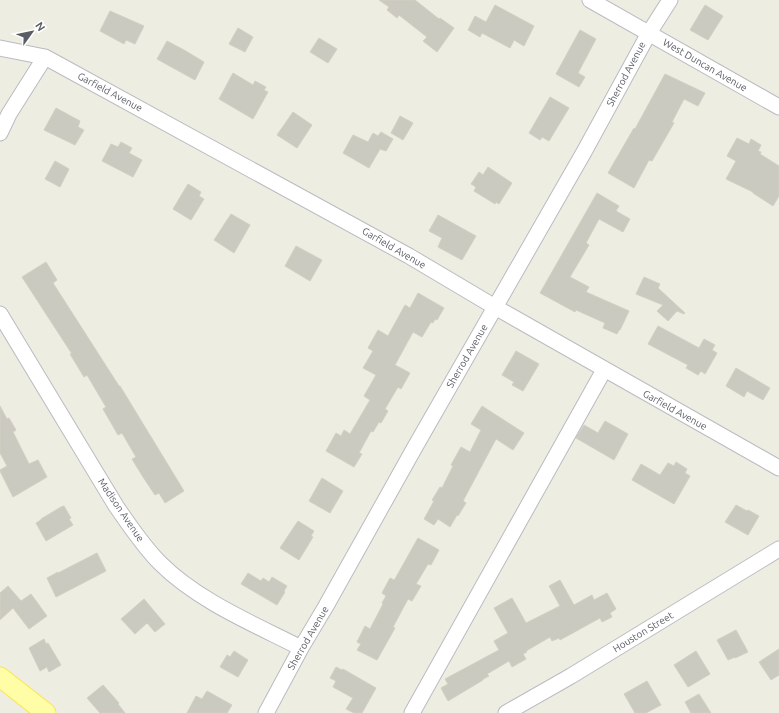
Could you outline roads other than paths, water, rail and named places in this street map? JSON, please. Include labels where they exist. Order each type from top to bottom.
[{"type":"main road","points":[[0,677],[46,713]]},
{"type":"street","name":"West Duncan Avenue","points":[[590,0],[779,106]]},
{"type":"street","name":"Sherrod Avenue","points":[[266,713],[301,648],[584,152],[649,33],[670,0]]},
{"type":"street","name":"Garfield Avenue","points":[[0,48],[45,57],[409,256],[604,370],[779,468]]},
{"type":"street","points":[[0,133],[9,114],[45,57]]},
{"type":"street","name":"Madison Avenue","points":[[0,314],[116,506],[136,536],[160,563],[175,577],[204,597],[235,615],[301,648]]},
{"type":"street","points":[[412,713],[604,370]]},
{"type":"street","name":"Houston Street","points":[[506,713],[577,672],[779,549]]}]
